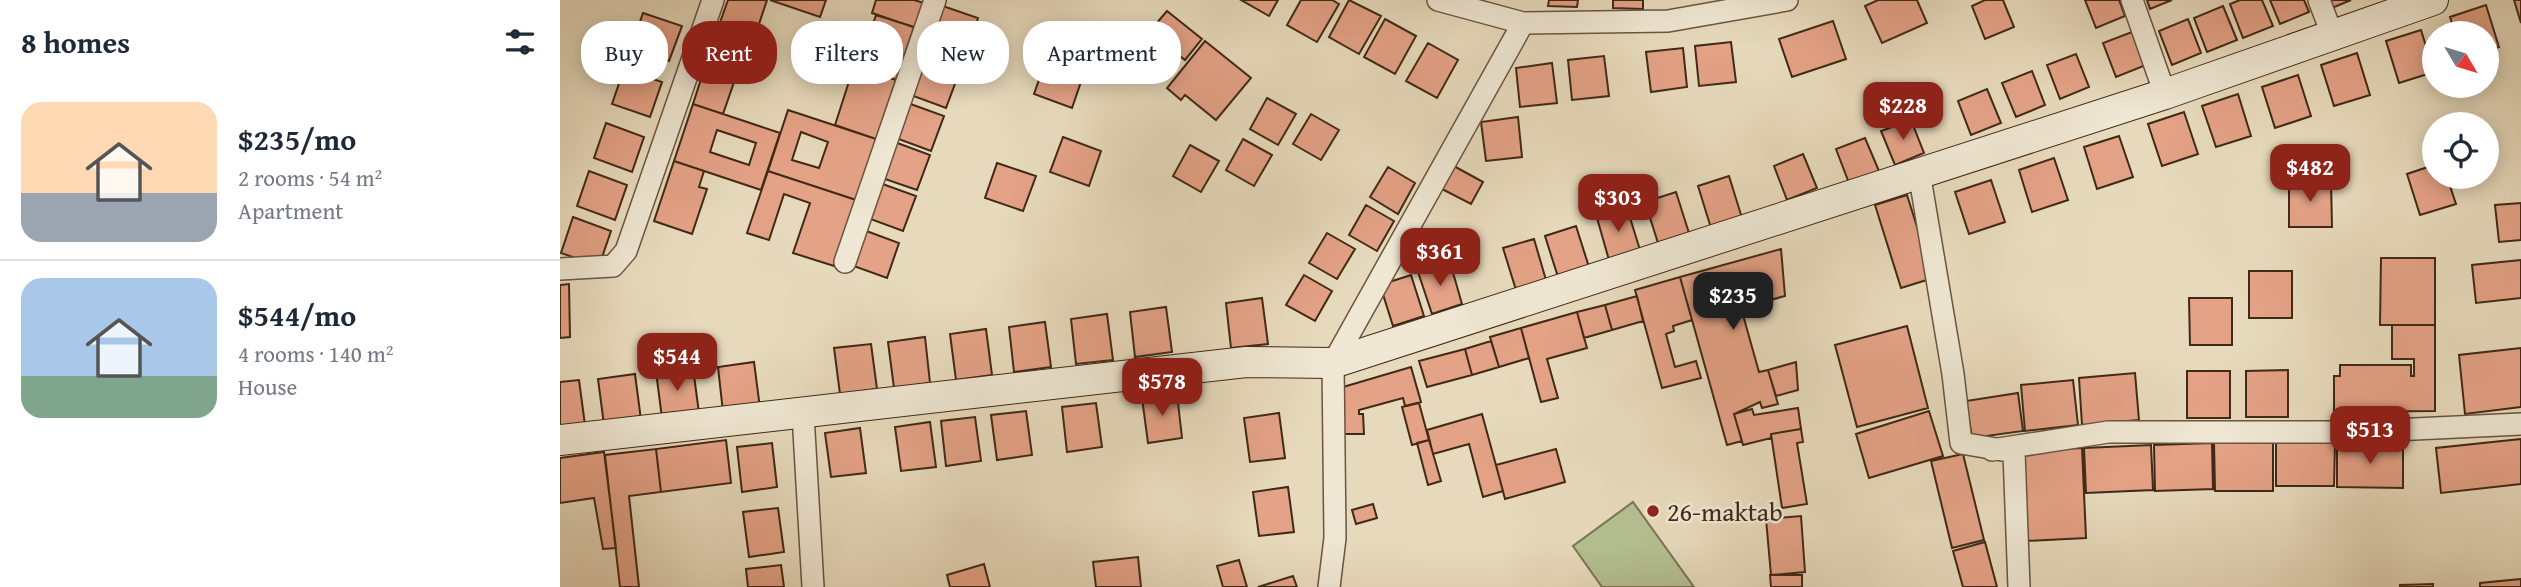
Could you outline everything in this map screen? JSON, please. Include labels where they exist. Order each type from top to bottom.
[{"type":"street","points":[[560,269],[613,266],[626,251],[713,0]]},
{"type":"street","points":[[845,262],[935,0]]},
{"type":"street","points":[[1446,2],[1523,23],[1787,0]]},
{"type":"street","points":[[2132,0],[2165,94]]},
{"type":"street","points":[[2319,0],[2332,34]]},
{"type":"street","points":[[560,440],[1246,362],[1333,363],[2165,94],[2433,0]]},
{"type":"street","points":[[1329,587],[1335,538],[1333,363],[1523,23]]},
{"type":"street","points":[[1919,172],[1953,374],[1961,443],[2014,452],[2019,587]]},
{"type":"street","points":[[803,414],[813,587]]},
{"type":"street","points":[[1992,450],[2108,432],[2351,432],[2521,424]]},
{"type":"green space","points":[[1633,502],[1694,587],[1602,587],[1573,546]]},
{"type":"building","points":[[728,0],[767,0],[760,21],[721,21]]},
{"type":"building","points":[[770,0],[826,0],[820,17]]},
{"type":"building","points":[[876,0],[914,0],[924,3],[916,28],[903,24],[903,21],[872,13]]},
{"type":"building","points":[[1241,0],[1278,0],[1269,16]]},
{"type":"building","points":[[1301,0],[1332,0],[1339,4],[1317,42],[1287,25]]},
{"type":"building","points":[[1349,0],[1381,16],[1359,54],[1329,37]]},
{"type":"building","points":[[1549,0],[1578,0],[1577,7],[1548,6]]},
{"type":"building","points":[[1613,0],[1643,0],[1643,9],[1613,8]]},
{"type":"building","points":[[1878,0],[1917,0],[1927,23],[1882,43],[1865,6]]},
{"type":"building","points":[[1985,0],[2003,0],[2014,27],[1985,39],[1972,6]]},
{"type":"building","points":[[2085,0],[2119,0],[2125,16],[2096,28]]},
{"type":"building","points":[[2147,0],[2172,0],[2150,9]]},
{"type":"building","points":[[2240,0],[2262,0],[2273,26],[2243,38],[2230,4]]},
{"type":"building","points":[[2270,0],[2304,0],[2309,12],[2280,24]]},
{"type":"building","points":[[2329,0],[2351,0],[2332,8]]},
{"type":"building","points":[[2514,0],[2521,0],[2521,23]]},
{"type":"building","points":[[940,5],[978,18],[977,21],[934,21]]},
{"type":"building","points":[[2486,5],[2491,21],[2451,21],[2450,17]]},
{"type":"building","points":[[2223,6],[2237,40],[2207,52],[2194,18]]},
{"type":"building","points":[[1167,11],[1180,21],[1158,21]]},
{"type":"building","points":[[643,13],[667,21],[640,21]]},
{"type":"building","points":[[876,15],[895,21],[874,21]]},
{"type":"building","points":[[1385,19],[1416,36],[1395,74],[1364,57]]},
{"type":"building","points":[[2188,19],[2201,53],[2172,65],[2159,31]]},
{"type":"building","points":[[668,21],[682,26],[668,61]]},
{"type":"building","points":[[1833,21],[1846,59],[1792,77],[1779,39]]},
{"type":"building","points":[[1181,22],[1202,39],[1185,60],[1181,57]]},
{"type":"building","points":[[903,24],[914,27],[903,59]]},
{"type":"building","points":[[2421,30],[2422,76],[2399,83],[2386,41]]},
{"type":"building","points":[[2132,32],[2146,65],[2116,77],[2103,43]]},
{"type":"building","points":[[1205,41],[1251,78],[1216,120],[1185,95],[1181,100],[1167,88],[1170,84],[1181,84],[1181,71]]},
{"type":"building","points":[[1731,42],[1736,82],[1699,86],[1695,46]]},
{"type":"building","points":[[1428,43],[1458,60],[1437,98],[1406,81]]},
{"type":"building","points":[[1683,48],[1687,87],[1651,92],[1646,52]]},
{"type":"building","points":[[2357,53],[2370,95],[2334,106],[2321,65]]},
{"type":"building","points":[[2076,54],[2089,87],[2060,99],[2047,65]]},
{"type":"building","points":[[1604,56],[1609,96],[1572,100],[1568,60]]},
{"type":"building","points":[[1552,63],[1557,103],[1520,107],[1516,68]]},
{"type":"building","points":[[917,70],[917,84],[955,84],[946,108],[908,94]]},
{"type":"building","points":[[2032,71],[2045,105],[2016,117],[2002,83]]},
{"type":"building","points":[[2298,75],[2311,116],[2275,128],[2262,87]]},
{"type":"building","points":[[619,84],[661,84],[650,117],[612,104]]},
{"type":"building","points":[[699,84],[733,84],[723,114],[693,104]]},
{"type":"building","points":[[848,84],[895,84],[876,139],[835,125]]},
{"type":"building","points":[[1038,84],[1080,84],[1072,108],[1034,94]]},
{"type":"building","points":[[1987,89],[2001,123],[1971,135],[1958,101]]},
{"type":"building","points":[[2238,94],[2251,136],[2216,147],[2202,106]]},
{"type":"building","points":[[1267,98],[1296,114],[1278,145],[1250,129]]},
{"type":"building","points":[[905,102],[944,116],[931,151],[893,137]]},
{"type":"building","points":[[693,104],[780,133],[761,190],[674,161]],"holes":[[[717,130],[756,143],[749,165],[710,152]]]},
{"type":"building","points":[[788,110],[876,139],[856,200],[768,171]],"holes":[[[801,132],[828,142],[819,168],[792,160]]]},
{"type":"building","points":[[2184,112],[2198,154],[2162,166],[2148,124]]},
{"type":"building","points":[[1311,114],[1339,130],[1321,160],[1293,144]]},
{"type":"building","points":[[1518,117],[1522,157],[1486,161],[1481,122]]},
{"type":"building","points":[[1911,120],[1924,153],[1895,165],[1881,131]]},
{"type":"building","points":[[606,123],[644,137],[632,172],[594,158]]},
{"type":"building","points":[[2119,136],[2133,177],[2097,189],[2084,147]]},
{"type":"building","points":[[1063,137],[1101,151],[1089,186],[1050,172]]},
{"type":"building","points":[[1865,138],[1879,171],[1849,183],[1836,149]]},
{"type":"building","points":[[1243,139],[1272,155],[1254,186],[1226,170]]},
{"type":"building","points":[[892,141],[930,155],[917,190],[879,177]]},
{"type":"building","points":[[1190,145],[1219,161],[1201,192],[1173,176]]},
{"type":"building","points":[[1803,154],[1817,188],[1787,200],[1774,166]]},
{"type":"building","points":[[2054,158],[2068,200],[2032,212],[2019,170]]},
{"type":"building","points":[[674,161],[704,171],[699,187],[707,189],[692,234],[654,221]]},
{"type":"building","points":[[997,163],[1036,176],[1023,211],[985,198]]},
{"type":"building","points":[[1452,165],[1483,182],[1471,204],[1440,188]]},
{"type":"building","points":[[1388,167],[1415,183],[1398,214],[1370,197]]},
{"type":"building","points":[[2422,169],[2422,189],[2451,189],[2456,204],[2420,215],[2407,174]]},
{"type":"building","points":[[589,171],[627,185],[615,220],[577,206]]},
{"type":"building","points":[[768,171],[856,200],[834,266],[793,253],[810,203],[784,194],[769,240],[747,233]]},
{"type":"building","points":[[1729,176],[1742,218],[1711,228],[1698,186]]},
{"type":"building","points":[[1991,180],[2005,222],[1969,234],[1955,192]]},
{"type":"building","points":[[2331,180],[2332,227],[2289,227],[2289,181]]},
{"type":"building","points":[[877,182],[916,196],[903,231],[865,217]]},
{"type":"building","points":[[1676,192],[1689,233],[1658,243],[1645,202]]},
{"type":"building","points":[[1907,195],[1933,278],[1901,288],[1875,205]]},
{"type":"building","points":[[2521,203],[2521,240],[2499,242],[2495,205]]},
{"type":"building","points":[[1366,205],[1394,221],[1377,251],[1349,235]]},
{"type":"building","points":[[1627,208],[1640,250],[1609,260],[1597,218]]},
{"type":"building","points":[[573,217],[611,231],[599,266],[561,253]]},
{"type":"building","points":[[1576,226],[1589,267],[1558,277],[1545,236]]},
{"type":"building","points":[[861,229],[899,243],[887,278],[848,264]]},
{"type":"building","points":[[1327,233],[1355,249],[1337,279],[1309,263]]},
{"type":"building","points":[[1534,239],[1546,280],[1516,290],[1503,248]]},
{"type":"building","points":[[1781,249],[1785,296],[1741,308],[1759,372],[1768,370],[1778,404],[1762,408],[1760,402],[1734,414],[1742,441],[1727,445],[1680,277]]},
{"type":"building","points":[[2381,258],[2435,258],[2435,325],[2380,325]]},
{"type":"building","points":[[2521,260],[2521,298],[2476,303],[2472,265]]},
{"type":"building","points":[[1450,262],[1462,304],[1432,314],[1418,272]]},
{"type":"building","points":[[2249,271],[2292,271],[2292,318],[2249,318]]},
{"type":"building","points":[[1304,275],[1332,291],[1315,321],[1286,305]]},
{"type":"building","points":[[1411,275],[1424,316],[1393,326],[1380,285]]},
{"type":"building","points":[[1680,277],[1692,320],[1673,326],[1674,331],[1666,334],[1675,367],[1696,361],[1701,378],[1662,388],[1635,290]]},
{"type":"building","points":[[569,284],[570,337],[560,338],[560,285]]},
{"type":"building","points":[[1637,296],[1643,321],[1612,330],[1605,305]]},
{"type":"building","points":[[1262,298],[1268,344],[1231,348],[1226,303]]},
{"type":"building","points":[[2189,298],[2232,298],[2232,345],[2190,345]]},
{"type":"building","points":[[1605,305],[1612,330],[1584,338],[1577,312]]},
{"type":"building","points":[[1166,307],[1172,352],[1135,357],[1130,312]]},
{"type":"building","points":[[1577,312],[1587,348],[1547,359],[1558,398],[1541,402],[1521,328]]},
{"type":"building","points":[[1107,314],[1113,360],[1076,364],[1071,319]]},
{"type":"building","points":[[1045,322],[1051,367],[1014,372],[1009,327]]},
{"type":"building","points":[[2392,325],[2435,325],[2435,411],[2334,412],[2334,376],[2340,376],[2340,365],[2411,365],[2411,376],[2414,376],[2414,359],[2392,359]]},
{"type":"building","points":[[1907,326],[1928,408],[1857,427],[1835,345]]},
{"type":"building","points":[[1521,328],[1529,358],[1499,367],[1490,337]]},
{"type":"building","points":[[986,329],[992,375],[956,380],[950,334]]},
{"type":"building","points":[[925,337],[930,383],[894,388],[888,342]]},
{"type":"building","points":[[1491,341],[1499,367],[1472,375],[1465,349]]},
{"type":"building","points":[[871,344],[877,389],[840,394],[834,348]]},
{"type":"building","points":[[2521,348],[2521,407],[2465,414],[2459,355]]},
{"type":"building","points":[[1465,349],[1472,375],[1427,387],[1419,361]]},
{"type":"building","points":[[754,362],[760,408],[723,412],[718,367]]},
{"type":"building","points":[[1796,362],[1798,390],[1776,396],[1768,370]]},
{"type":"building","points":[[1411,367],[1421,402],[1405,406],[1403,398],[1359,410],[1359,414],[1363,414],[1364,434],[1343,434],[1343,387]]},
{"type":"building","points":[[693,368],[699,413],[662,418],[656,372]]},
{"type":"building","points":[[2288,370],[2288,417],[2246,417],[2246,371]]},
{"type":"building","points":[[2187,371],[2230,371],[2230,418],[2187,418]]},
{"type":"building","points":[[2135,373],[2139,420],[2082,425],[2079,378]]},
{"type":"building","points":[[635,374],[641,420],[604,425],[598,379]]},
{"type":"building","points":[[579,380],[585,425],[560,429],[560,382]]},
{"type":"building","points":[[2073,380],[2078,425],[2025,431],[2021,385]]},
{"type":"building","points":[[2018,393],[2023,431],[1972,438],[1966,401]]},
{"type":"building","points":[[1177,394],[1182,438],[1148,443],[1142,398]]},
{"type":"building","points":[[1096,403],[1102,447],[1067,452],[1062,407]]},
{"type":"building","points":[[1419,403],[1429,440],[1412,445],[1402,407]]},
{"type":"building","points":[[1798,408],[1801,429],[1771,434],[1771,438],[1743,445],[1734,414],[1752,409],[1754,415]]},
{"type":"building","points":[[1026,411],[1032,455],[997,460],[991,415]]},
{"type":"building","points":[[1929,411],[1943,456],[1869,478],[1856,434]]},
{"type":"building","points":[[1279,413],[1285,458],[1250,462],[1244,418]]},
{"type":"building","points":[[1482,414],[1503,491],[1483,497],[1469,444],[1433,454],[1427,430]]},
{"type":"building","points":[[975,417],[981,461],[946,466],[941,421]]},
{"type":"building","points":[[930,422],[936,467],[901,471],[895,427]]},
{"type":"building","points":[[860,428],[866,473],[831,477],[825,433]]},
{"type":"building","points":[[1801,429],[1803,442],[1797,443],[1807,504],[1782,508],[1771,434]]},
{"type":"building","points":[[2521,439],[2521,484],[2441,493],[2436,448]]},
{"type":"building","points":[[726,440],[731,483],[661,492],[656,449]]},
{"type":"building","points":[[1429,440],[1441,481],[1428,485],[1417,443]]},
{"type":"building","points":[[772,443],[777,487],[742,492],[737,447]]},
{"type":"building","points":[[2212,443],[2213,489],[2155,491],[2154,445]]},
{"type":"building","points":[[2214,443],[2273,443],[2273,491],[2215,491]]},
{"type":"building","points":[[2276,443],[2335,443],[2334,486],[2276,486]]},
{"type":"building","points":[[2337,444],[2403,444],[2403,488],[2337,487]]},
{"type":"building","points":[[2151,445],[2153,490],[2086,493],[2084,448]]},
{"type":"building","points":[[2082,448],[2086,538],[2026,541],[2022,451]]},
{"type":"building","points":[[656,449],[661,492],[629,496],[639,587],[620,587],[605,455]]},
{"type":"building","points":[[1556,449],[1565,482],[1505,499],[1496,465]]},
{"type":"building","points":[[604,452],[616,548],[603,549],[594,498],[560,503],[560,458]]},
{"type":"building","points":[[1963,454],[1984,540],[1952,548],[1931,461]]},
{"type":"building","points":[[1288,487],[1294,532],[1259,536],[1253,492]]},
{"type":"building","points":[[1373,504],[1377,518],[1356,524],[1352,510]]},
{"type":"building","points":[[778,508],[784,552],[749,557],[743,512]]},
{"type":"building","points":[[1801,516],[1805,572],[1771,575],[1766,519]]},
{"type":"building","points":[[1985,542],[1997,587],[1963,587],[1953,551]]},
{"type":"building","points":[[1138,557],[1141,587],[1096,587],[1093,562]]},
{"type":"building","points":[[1239,560],[1247,587],[1223,587],[1217,566]]},
{"type":"building","points":[[984,564],[990,587],[950,587],[947,575]]},
{"type":"building","points":[[781,565],[784,587],[748,587],[746,569]]},
{"type":"building","points":[[1770,575],[1802,575],[1802,587],[1771,587]]},
{"type":"building","points":[[1293,576],[1297,587],[1258,587]]},
{"type":"building","points":[[2521,579],[2521,587],[2480,587],[2480,583]]},
{"type":"building","points":[[2433,584],[2433,587],[2400,587],[2400,585]]},
{"type":"place","name":"26-maktab","points":[[1653,511]]}]
